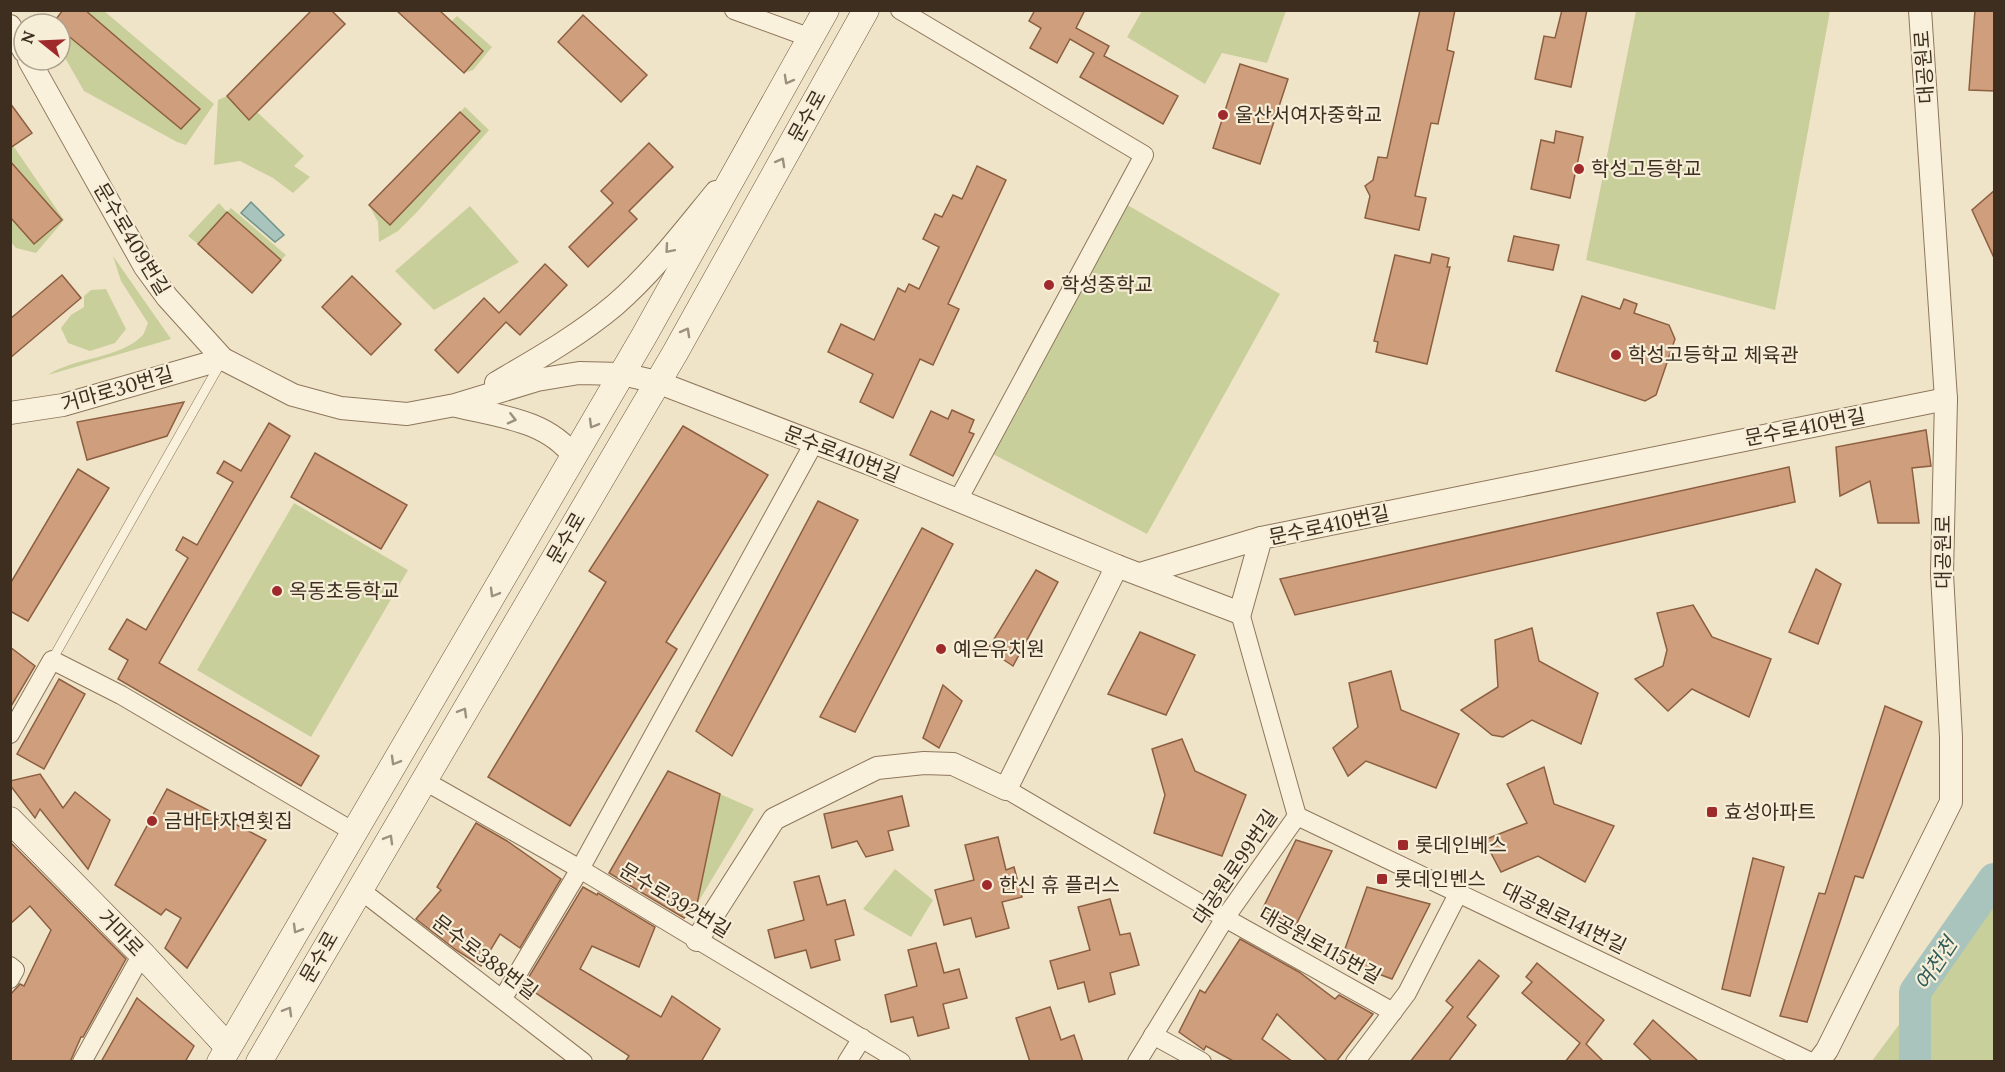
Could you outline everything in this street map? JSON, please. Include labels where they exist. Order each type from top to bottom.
[{"type":"main road","name":"문수로","points":[[227,1057],[354,832],[622,374],[826,10]]},
{"type":"main road","name":"문수로","points":[[259,1062],[657,382],[866,10]]},
{"type":"main road","name":"거마로","points":[[10,820],[142,954],[227,1057]]},
{"type":"street","points":[[734,10],[811,38]]},
{"type":"street","points":[[900,10],[1144,155],[958,500]]},
{"type":"street","name":"대공원로","points":[[1818,1062],[1827,1050],[1951,802],[1951,736],[1941,574],[1946,399],[1920,10]]},
{"type":"street","name":"문수로409번길","points":[[36,72],[145,267],[167,297],[223,359],[293,395],[341,408],[407,414],[455,405],[537,380],[579,373],[622,374]]},
{"type":"street","points":[[455,405],[553,350],[615,304],[646,275],[746,155]]},
{"type":"street","name":"거마로30번길","points":[[10,413],[63,405],[223,359]]},
{"type":"street","name":"문수로410번길","points":[[622,374],[657,382],[870,464],[1118,566],[1240,613],[1261,538],[1946,399]]},
{"type":"street","points":[[455,405],[529,424],[561,441],[574,457]]},
{"type":"street","points":[[503,998],[580,869],[814,443]]},
{"type":"street","points":[[1140,574],[1261,538]]},
{"type":"street","points":[[697,940],[774,819],[877,768],[924,763],[953,764],[1006,789],[1118,566]]},
{"type":"street","name":"대공원로99번길","points":[[1137,1062],[1226,918],[1297,816],[1240,613]]},
{"type":"street","points":[[10,734],[52,660],[122,695],[354,832]]},
{"type":"street","name":"문수로392번길","points":[[423,780],[580,869],[901,1062]]},
{"type":"street","name":"대공원로115번길","points":[[1006,789],[1226,918],[1393,1012]]},
{"type":"street","name":"대공원로141번길","points":[[1297,816],[1811,1062]]},
{"type":"street","name":"문수로388번길","points":[[359,889],[583,1062]]},
{"type":"street","points":[[1355,1062],[1407,993],[1459,892]]},
{"type":"street","points":[[82,1062],[142,954]]},
{"type":"street","points":[[10,966],[15,970],[10,979]]},
{"type":"street","points":[[1153,1035],[1202,1062]]},
{"type":"street","points":[[847,1062],[862,1038]]},
{"type":"lane","points":[[52,660],[223,359]]},
{"type":"green space","points":[[85,11],[104,11],[214,104],[186,145],[84,91],[72,70],[72,39],[181,129],[200,110]]},
{"type":"green space","points":[[1142,11],[1286,11],[1267,63],[1222,53],[1205,84],[1127,37]]},
{"type":"green space","points":[[1636,11],[1830,11],[1775,310],[1586,260]]},
{"type":"green space","points":[[457,16],[492,47],[473,70],[464,73],[483,51],[451,22]]},
{"type":"green space","points":[[227,96],[249,119],[257,112],[304,156],[294,166],[310,177],[293,193],[273,178],[240,161],[214,165],[218,100]]},
{"type":"green space","points":[[465,107],[489,130],[417,212],[398,231],[379,242],[378,222],[369,205],[390,224],[480,131],[460,112]]},
{"type":"green space","points":[[10,141],[64,220],[36,253],[16,248],[11,242],[11,217],[34,244],[61,220],[11,161]]},
{"type":"green space","points":[[219,203],[227,212],[231,208],[286,255],[281,260],[228,212],[198,244],[188,236]]},
{"type":"green space","points":[[1124,203],[1280,294],[1147,534],[989,452]]},
{"type":"green space","points":[[470,206],[519,262],[434,310],[395,271]]},
{"type":"green space","points":[[113,256],[171,339],[48,375],[59,369],[121,349],[132,344],[144,333],[148,323],[121,281]]},
{"type":"green space","points":[[106,289],[126,329],[115,343],[90,351],[68,343],[61,328],[71,315],[84,307],[84,296],[91,290]]},
{"type":"green space","points":[[294,503],[408,570],[311,737],[197,670]]},
{"type":"green space","points":[[720,794],[754,809],[697,904]]},
{"type":"green space","points":[[895,869],[933,900],[911,937],[863,909]]},
{"type":"green space","points":[[1994,897],[1994,1061],[1872,1061]]},
{"type":"water","points":[[251,202],[284,235],[275,242],[241,213]]},
{"type":"building","points":[[63,10],[85,10],[200,109],[181,129],[72,39],[72,12],[61,12]]},
{"type":"building","points":[[312,10],[331,10],[345,24],[249,120],[227,96]]},
{"type":"building","points":[[396,10],[439,10],[483,51],[464,73]]},
{"type":"building","points":[[1035,10],[1085,10],[1076,28],[1109,46],[1104,56],[1178,96],[1163,124],[1080,77],[1094,53],[1070,39],[1057,63],[1030,48],[1041,28],[1029,21]]},
{"type":"building","points":[[1420,10],[1455,10],[1447,50],[1454,52],[1438,124],[1431,123],[1415,196],[1426,198],[1419,230],[1365,218],[1370,196],[1365,186],[1373,180],[1378,157],[1387,158]]},
{"type":"building","points":[[1562,10],[1587,10],[1571,87],[1535,79],[1544,36],[1555,38]]},
{"type":"building","points":[[1975,10],[1995,10],[1995,91],[1969,90]]},
{"type":"building","points":[[583,15],[647,75],[621,102],[558,42]]},
{"type":"building","points":[[1240,64],[1288,79],[1260,164],[1213,148]]},
{"type":"building","points":[[10,103],[32,133],[10,148]]},
{"type":"building","points":[[460,112],[480,131],[390,225],[369,205]]},
{"type":"building","points":[[1556,131],[1583,137],[1570,198],[1531,189],[1541,140],[1554,143]]},
{"type":"building","points":[[649,143],[673,167],[629,211],[637,219],[588,267],[569,247],[613,203],[601,191]]},
{"type":"building","points":[[10,161],[62,220],[34,244],[10,217]]},
{"type":"building","points":[[977,166],[1006,180],[948,304],[959,309],[933,365],[920,359],[893,418],[860,402],[873,374],[828,352],[841,324],[874,340],[898,288],[905,292],[909,284],[919,289],[939,247],[923,239],[935,214],[942,217],[953,195],[962,199]]},
{"type":"building","points":[[1995,190],[1995,260],[1972,210]]},
{"type":"building","points":[[227,212],[281,260],[252,293],[198,244]]},
{"type":"building","points":[[1514,236],[1559,245],[1553,270],[1508,261]]},
{"type":"building","points":[[1432,254],[1449,258],[1447,267],[1450,267],[1427,364],[1376,352],[1378,342],[1374,341],[1395,255],[1430,263]]},
{"type":"building","points":[[545,264],[567,285],[520,335],[506,322],[458,373],[435,350],[484,298],[499,313]]},
{"type":"building","points":[[62,275],[81,298],[10,358],[10,319]]},
{"type":"building","points":[[352,276],[401,324],[371,355],[322,307]]},
{"type":"building","name":"학성고등학교 체육관","points":[[1582,296],[1620,309],[1624,299],[1637,304],[1634,313],[1669,325],[1675,339],[1656,395],[1645,401],[1556,371]]},
{"type":"building","points":[[184,402],[167,436],[87,460],[77,422]]},
{"type":"building","points":[[952,410],[974,420],[969,432],[974,434],[953,476],[910,455],[931,411],[948,419]]},
{"type":"building","points":[[269,423],[290,436],[159,663],[319,756],[301,786],[118,679],[128,660],[109,649],[127,619],[146,630],[188,558],[176,550],[183,537],[197,545],[233,482],[217,473],[224,461],[241,471]]},
{"type":"building","points":[[683,426],[768,475],[666,642],[677,649],[570,826],[488,777],[606,582],[589,571]]},
{"type":"building","points":[[1926,430],[1931,466],[1912,468],[1919,523],[1878,523],[1870,481],[1840,496],[1836,447]]},
{"type":"building","points":[[315,453],[407,505],[381,549],[291,497]]},
{"type":"building","points":[[1789,467],[1795,502],[1295,615],[1280,579]]},
{"type":"building","points":[[78,469],[109,488],[28,621],[10,611],[10,584]]},
{"type":"building","points":[[818,501],[858,520],[732,756],[696,731]]},
{"type":"building","points":[[922,528],[953,544],[855,732],[820,717]]},
{"type":"building","points":[[1816,569],[1841,584],[1818,644],[1789,632]]},
{"type":"building","points":[[1036,570],[1058,582],[1013,666],[988,649]]},
{"type":"building","points":[[1693,605],[1712,637],[1771,659],[1749,717],[1692,689],[1668,711],[1635,679],[1663,666],[1667,650],[1657,613]]},
{"type":"building","points":[[1532,628],[1539,661],[1598,693],[1581,744],[1532,720],[1503,737],[1492,735],[1461,710],[1498,687],[1495,640]]},
{"type":"building","points":[[1140,632],[1195,655],[1166,715],[1108,694]]},
{"type":"building","points":[[10,647],[35,666],[10,708]]},
{"type":"building","points":[[1391,671],[1401,710],[1459,734],[1436,788],[1366,761],[1348,776],[1333,748],[1358,727],[1349,683]]},
{"type":"building","points":[[59,679],[85,694],[44,769],[17,754]]},
{"type":"building","points":[[943,685],[962,701],[939,748],[923,738]]},
{"type":"building","points":[[1885,706],[1922,722],[1863,878],[1855,876],[1807,1022],[1780,1016],[1819,893],[1825,894]]},
{"type":"building","points":[[1182,739],[1195,771],[1246,795],[1222,856],[1154,833],[1165,795],[1152,749]]},
{"type":"building","points":[[1544,767],[1554,804],[1614,826],[1585,882],[1538,856],[1501,872],[1484,840],[1527,823],[1507,784]]},
{"type":"building","points":[[668,771],[720,794],[697,904],[684,918],[609,873]]},
{"type":"building","points":[[40,774],[63,808],[75,792],[110,820],[88,869],[40,809],[35,818],[10,785],[10,781]]},
{"type":"building","points":[[167,789],[266,840],[187,968],[165,948],[181,918],[166,909],[161,915],[115,885]]},
{"type":"building","points":[[902,796],[909,826],[888,831],[893,850],[866,857],[857,841],[832,848],[824,814]]},
{"type":"building","points":[[476,823],[507,841],[561,879],[520,948],[500,934],[481,966],[416,919],[441,890],[437,887]]},
{"type":"building","name":"한신 휴 플러스","points":[[998,837],[1006,870],[1014,867],[1022,897],[1002,902],[1009,928],[976,937],[971,918],[944,925],[935,890],[974,880],[965,845]]},
{"type":"building","points":[[1296,840],[1332,851],[1296,925],[1262,910]]},
{"type":"building","points":[[10,842],[126,959],[81,1037],[70,1062],[10,1062],[10,995],[20,984],[24,986],[51,930],[30,906],[10,924]]},
{"type":"building","points":[[1753,858],[1784,867],[1750,996],[1722,989]]},
{"type":"building","points":[[819,876],[827,905],[845,900],[854,935],[835,940],[840,960],[811,968],[806,950],[775,958],[768,930],[804,920],[794,882]]},
{"type":"building","points":[[583,887],[597,895],[598,893],[655,927],[639,967],[592,946],[580,969],[661,1017],[672,996],[720,1029],[701,1062],[625,1062],[629,1056],[524,985]]},
{"type":"building","points":[[1367,887],[1430,904],[1392,979],[1341,960]]},
{"type":"building","name":"한신 휴 플러스","points":[[1110,899],[1120,935],[1130,933],[1139,965],[1110,973],[1115,994],[1089,1002],[1084,982],[1058,989],[1050,961],[1090,950],[1078,907]]},
{"type":"building","points":[[1240,939],[1299,972],[1335,999],[1339,995],[1373,1014],[1336,1062],[1328,1062],[1277,1014],[1262,1039],[1293,1062],[1235,1062],[1206,1046],[1204,1050],[1179,1032],[1200,990],[1205,993]]},
{"type":"building","points":[[936,943],[944,973],[959,969],[967,998],[943,1004],[949,1028],[918,1036],[913,1017],[891,1022],[885,995],[917,986],[908,950]]},
{"type":"building","points":[[1479,960],[1499,976],[1467,1017],[1476,1025],[1448,1062],[1410,1062],[1453,1007],[1446,1001]]},
{"type":"building","points":[[1537,963],[1604,1020],[1586,1044],[1604,1062],[1565,1062],[1580,1043],[1522,993],[1532,982],[1526,977]]},
{"type":"building","points":[[137,998],[194,1046],[185,1062],[101,1062]]},
{"type":"building","points":[[1050,1007],[1061,1040],[1074,1035],[1083,1062],[1030,1062],[1016,1018]]},
{"type":"building","points":[[1653,1020],[1699,1062],[1653,1062],[1634,1044]]},
{"type":"waterway","name":"여천천","points":[[1915,1062],[1915,992],[1994,879]]},
{"type":"place","name":"울산서여자중학교","points":[[1223,115]]},
{"type":"place","name":"학성고등학교","points":[[1579,169]]},
{"type":"place","name":"학성중학교","points":[[1049,285]]},
{"type":"place","name":"학성고등학교 체육관","points":[[1616,355]]},
{"type":"place","name":"옥동초등학교","points":[[277,591]]},
{"type":"place","name":"예은유치원","points":[[941,649]]},
{"type":"place","name":"효성아파트","points":[[1712,812]]},
{"type":"place","name":"금바다자연횟집","points":[[152,821]]},
{"type":"place","name":"롯데인베스","points":[[1403,845]]},
{"type":"place","name":"롯데인벤스","points":[[1382,879]]},
{"type":"place","name":"한신 휴 플러스","points":[[987,885]]}]
